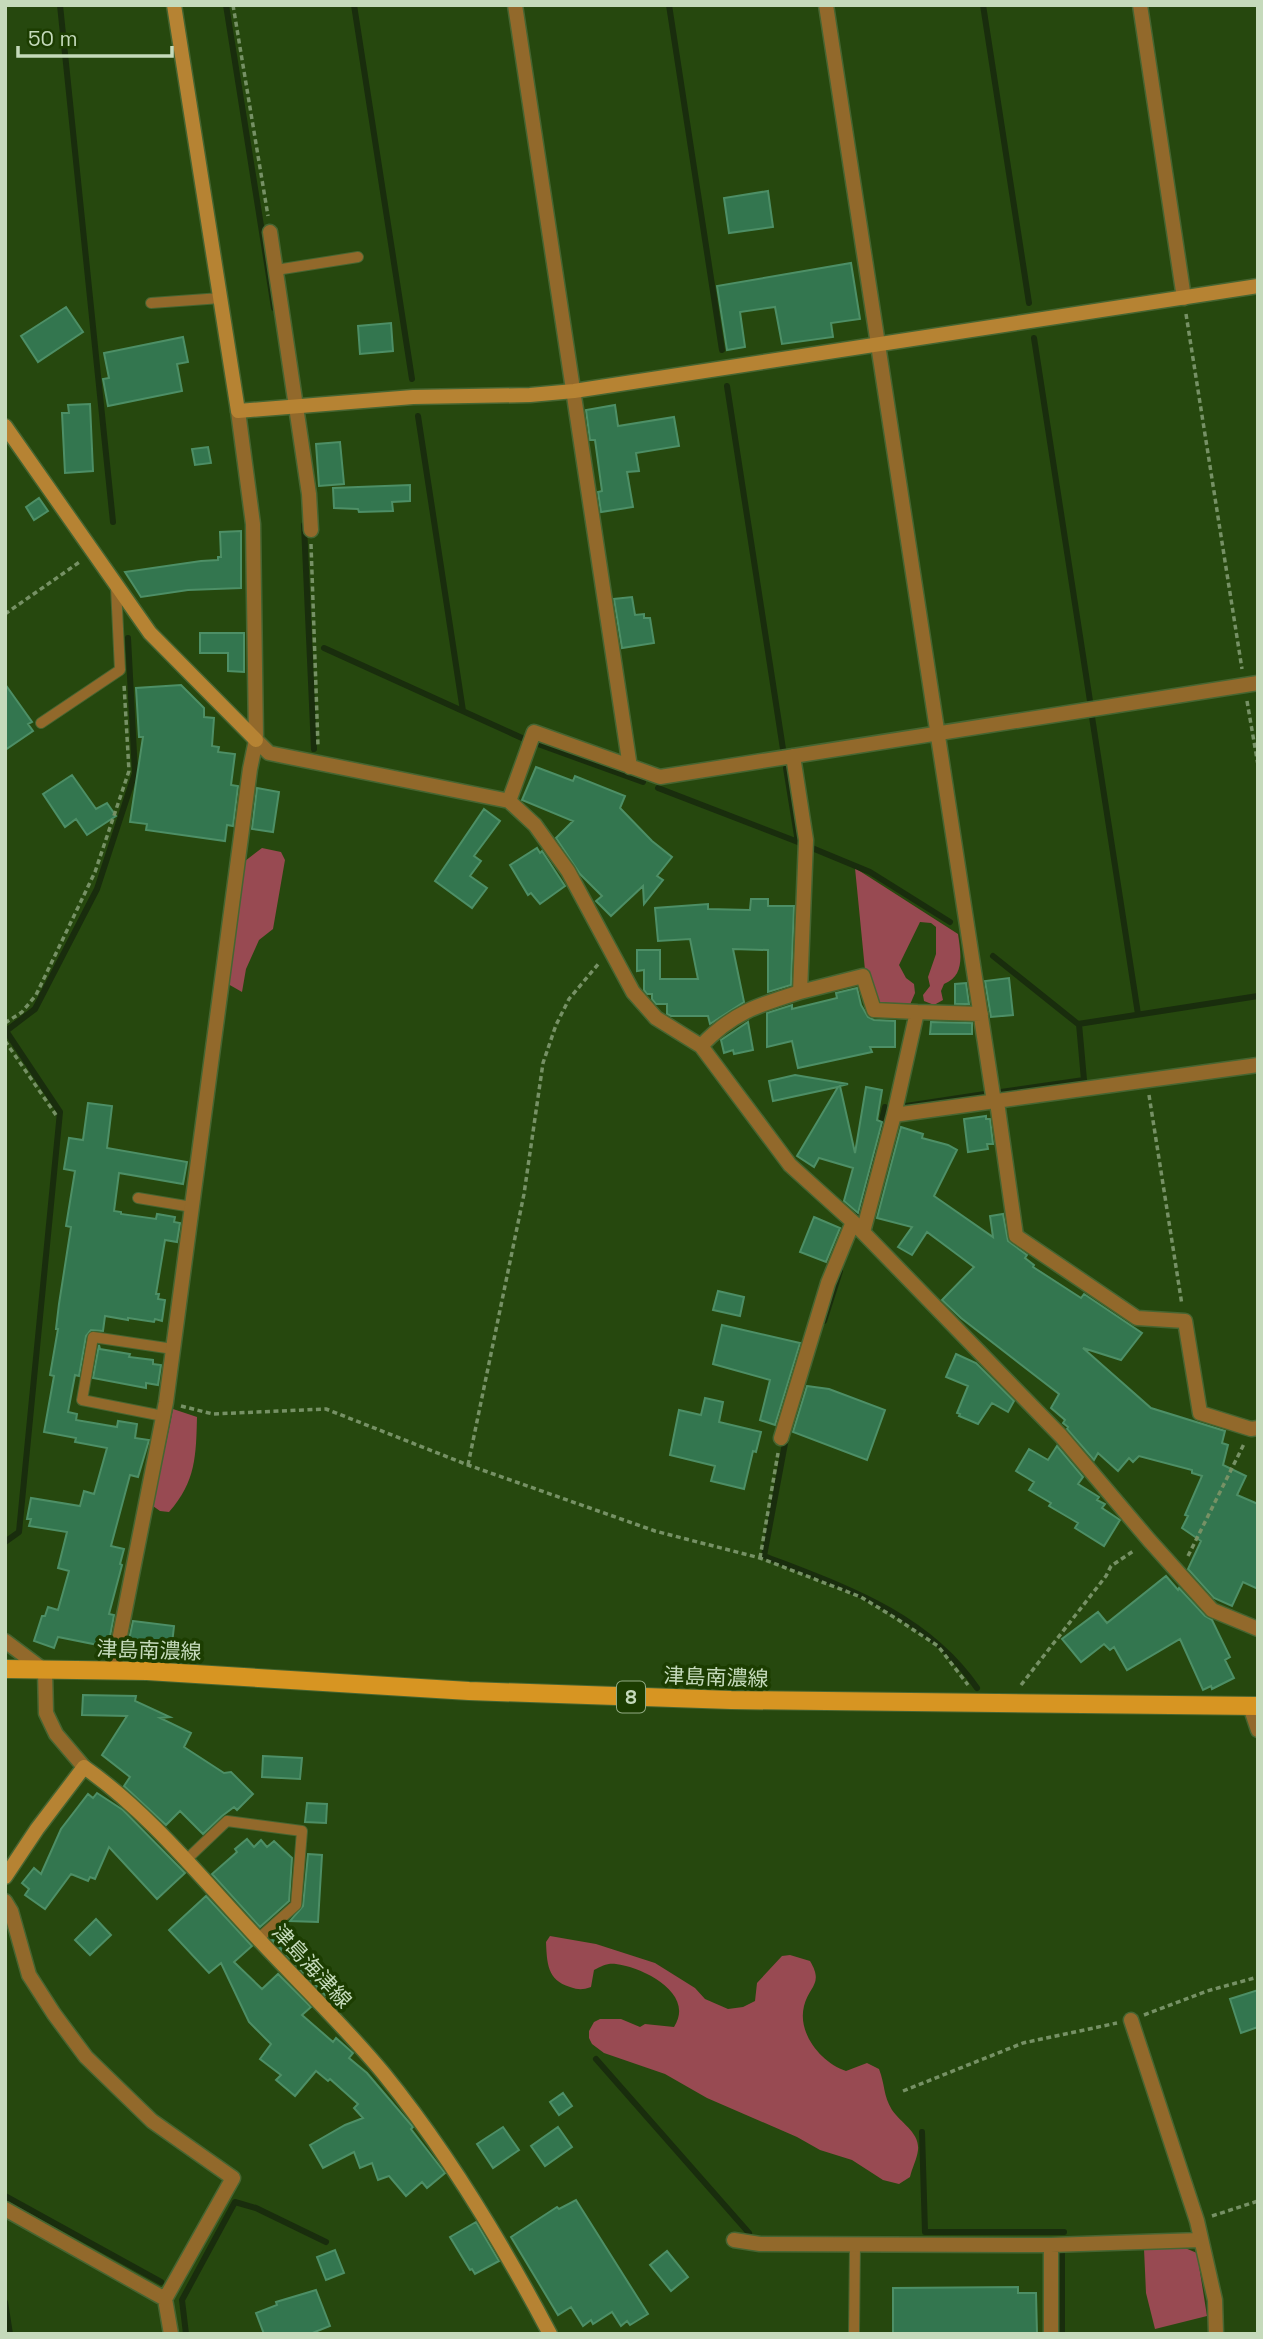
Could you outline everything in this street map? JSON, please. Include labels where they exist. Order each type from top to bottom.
[{"type":"main road","name":"津島南濃線","points":[[5,1669],[147,1671],[552,1694],[731,1700],[1254,1706]]},
{"type":"street","points":[[113,1671],[165,1409],[248,783],[257,740],[253,524],[221,298],[174,5]]},
{"type":"street","points":[[515,5],[630,767]]},
{"type":"street","points":[[826,5],[1016,1236],[1137,1318],[1185,1321],[1200,1413],[1254,1429]]},
{"type":"street","points":[[1140,5],[1184,298]]},
{"type":"street","points":[[270,232],[309,494],[310,530]]},
{"type":"street","points":[[238,411],[413,397],[530,395],[574,391],[1258,286]]},
{"type":"street","points":[[5,426],[150,633],[269,753],[509,801],[535,825],[568,871],[633,992],[656,1018],[701,1046],[790,1165],[858,1227],[1061,1436],[1212,1610],[1258,1629]]},
{"type":"street","points":[[509,801],[534,732],[660,777],[1251,685]]},
{"type":"street","points":[[793,756],[806,840],[800,992]]},
{"type":"street","points":[[701,1046],[713,1033],[749,1008],[863,976],[874,1010],[981,1014]]},
{"type":"street","points":[[780,1437],[828,1283],[858,1227],[894,1115],[918,1012]]},
{"type":"street","points":[[894,1115],[1258,1065]]},
{"type":"street","points":[[5,1641],[45,1671],[46,1713],[56,1734],[84,1767],[5,1877]]},
{"type":"street","points":[[1254,1706],[1258,1730]]},
{"type":"street","name":"津島海津線","points":[[84,1767],[108,1784],[186,1860],[383,2073],[461,2179],[512,2263],[550,2334]]},
{"type":"street","points":[[5,1901],[11,1911],[29,1975],[86,2057],[152,2121],[233,2178],[166,2299],[171,2334]]},
{"type":"street","points":[[1131,2020],[1197,2221],[1215,2300],[1216,2334]]},
{"type":"street","points":[[5,2209],[166,2299]]},
{"type":"street","points":[[734,2240],[760,2244],[1051,2245],[1200,2240]]},
{"type":"street","points":[[1051,2245],[1051,2334]]},
{"type":"lane","points":[[276,270],[358,257]]},
{"type":"lane","points":[[152,303],[221,298]]},
{"type":"lane","points":[[41,723],[120,670],[116,585]]},
{"type":"lane","points":[[138,1198],[192,1207]]},
{"type":"lane","points":[[165,1409],[82,1400],[93,1337],[173,1349]]},
{"type":"lane","points":[[186,1860],[227,1821],[302,1831],[296,1905],[258,1939]]},
{"type":"lane","points":[[855,2244],[855,2334]]},
{"type":"path","points":[[233,5],[270,232]]},
{"type":"path","points":[[1184,298],[1251,685],[1258,765]]},
{"type":"path","points":[[310,530],[319,762]]},
{"type":"path","points":[[5,614],[93,552]]},
{"type":"path","points":[[5,1023],[22,1012],[36,995],[95,872],[129,771],[128,729],[120,670]]},
{"type":"path","points":[[468,1465],[524,1194],[543,1063],[556,1025],[569,999],[611,951]]},
{"type":"path","points":[[5,1041],[56,1115]]},
{"type":"path","points":[[1147,1081],[1185,1321]]},
{"type":"path","points":[[165,1409],[213,1414],[327,1409],[468,1465],[655,1531],[760,1558],[861,1597],[938,1646],[970,1688],[971,1703]]},
{"type":"path","points":[[1179,1574],[1254,1429]]},
{"type":"path","points":[[760,1558],[780,1437]]},
{"type":"path","points":[[1019,1704],[1020,1687],[1111,1566],[1149,1540]]},
{"type":"path","points":[[903,2091],[1023,2043],[1131,2020],[1208,1991],[1258,1977]]},
{"type":"path","points":[[1197,2221],[1258,2201]]},
{"type":"shaded area","points":[[262,848],[281,852],[285,860],[273,929],[259,940],[246,969],[242,992],[228,984],[245,861]]},
{"type":"shaded area","points":[[855,868],[958,934],[960,964],[955,976],[944,984],[941,991],[943,1000],[934,1005],[924,1001],[923,995],[930,986],[928,977],[936,954],[936,927],[931,923],[920,922],[899,965],[906,978],[914,984],[915,993],[909,1007],[876,1005],[865,970]]},
{"type":"shaded area","points":[[173,1409],[197,1417],[197,1431],[193,1468],[185,1490],[169,1512],[160,1511],[153,1506]]},
{"type":"shaded area","points":[[550,1936],[596,1944],[655,1963],[695,1988],[705,1999],[728,2009],[743,2007],[755,2001],[757,1983],[782,1956],[790,1955],[810,1961],[816,1980],[804,2006],[804,2027],[808,2037],[820,2054],[837,2067],[846,2071],[867,2063],[879,2069],[889,2105],[913,2133],[918,2144],[910,2177],[899,2184],[883,2180],[852,2160],[820,2150],[797,2137],[707,2098],[665,2074],[604,2053],[592,2044],[589,2038],[594,2022],[600,2019],[621,2019],[640,2027],[645,2024],[674,2027],[679,2015],[678,2003],[672,1993],[652,1976],[616,1964],[607,1964],[594,1970],[591,1987],[578,1989],[562,1984],[553,1975],[548,1964],[546,1942]]},
{"type":"shaded area","points":[[1185,2248],[1197,2253],[1207,2316],[1155,2329],[1146,2293],[1144,2249]]},
{"type":"building","points":[[768,191],[773,227],[729,233],[724,198]]},
{"type":"building","points":[[851,263],[860,319],[831,323],[833,337],[782,344],[775,307],[740,312],[745,347],[727,350],[717,286]]},
{"type":"building","points":[[66,307],[83,332],[38,362],[21,336]]},
{"type":"building","points":[[391,323],[393,351],[360,354],[358,326]]},
{"type":"building","points":[[183,337],[188,362],[177,364],[182,391],[108,406],[103,379],[109,378],[104,353]]},
{"type":"building","points":[[90,404],[93,471],[65,473],[62,413],[69,413],[68,405]]},
{"type":"building","points":[[615,405],[618,426],[674,417],[679,446],[636,453],[639,471],[627,472],[633,507],[601,512],[598,492],[602,491],[595,440],[590,440],[586,410]]},
{"type":"building","points":[[340,442],[344,484],[319,486],[316,444]]},
{"type":"building","points":[[208,447],[211,463],[195,465],[192,449]]},
{"type":"building","points":[[410,485],[410,501],[392,502],[393,511],[359,512],[358,509],[334,508],[333,488]]},
{"type":"building","points":[[39,498],[48,511],[34,520],[26,507]]},
{"type":"building","points":[[241,531],[241,588],[188,590],[141,597],[125,572],[218,560],[218,557],[221,557],[220,532]]},
{"type":"building","points":[[632,597],[635,615],[644,614],[644,618],[650,618],[654,643],[622,648],[614,599]]},
{"type":"building","points":[[200,633],[244,633],[244,672],[228,671],[228,653],[200,653]]},
{"type":"building","points":[[5,684],[32,722],[28,724],[33,731],[5,750]]},
{"type":"building","points":[[181,685],[204,708],[204,717],[214,718],[212,746],[219,747],[218,752],[235,754],[231,785],[238,786],[233,826],[227,825],[225,841],[146,830],[147,824],[130,822],[143,737],[139,737],[136,688]]},
{"type":"building","points":[[536,767],[573,781],[575,776],[625,796],[620,808],[672,857],[657,876],[663,880],[644,904],[643,886],[611,916],[596,901],[602,896],[580,874],[556,838],[573,821],[522,800]]},
{"type":"building","points":[[72,775],[96,809],[107,803],[116,816],[87,835],[76,819],[65,827],[43,794]]},
{"type":"building","points":[[257,788],[279,792],[273,832],[252,829]]},
{"type":"building","points":[[484,809],[500,821],[474,856],[481,861],[470,876],[487,888],[472,908],[435,881]]},
{"type":"building","points":[[537,848],[540,853],[542,851],[565,886],[540,904],[531,893],[528,895],[510,865]]},
{"type":"building","points":[[751,899],[768,899],[768,906],[794,906],[791,985],[768,992],[768,950],[733,949],[744,1002],[710,1024],[708,1016],[667,1014],[667,1004],[656,1004],[652,994],[647,994],[644,990],[644,970],[637,971],[637,950],[660,950],[660,979],[698,979],[690,939],[658,941],[655,908],[708,904],[708,909],[750,910]]},
{"type":"building","points":[[1009,978],[1013,1015],[991,1017],[985,981]]},
{"type":"building","points":[[966,983],[969,1004],[955,1004],[955,984]]},
{"type":"building","points":[[857,988],[861,1005],[868,1017],[895,1021],[895,1047],[870,1047],[872,1052],[798,1068],[792,1041],[767,1047],[767,1013],[792,1005],[792,1009],[837,998],[836,993]]},
{"type":"building","points":[[748,1022],[753,1050],[724,1053],[721,1040]]},
{"type":"building","points":[[931,1022],[972,1023],[972,1034],[930,1034]]},
{"type":"building","points":[[795,1075],[848,1084],[840,1086],[855,1153],[866,1087],[882,1090],[877,1120],[882,1122],[858,1213],[844,1201],[853,1168],[819,1158],[814,1167],[797,1156],[838,1087],[773,1101],[769,1081]]},
{"type":"building","points":[[88,1103],[112,1106],[107,1148],[187,1162],[183,1184],[119,1173],[114,1211],[156,1219],[157,1214],[175,1217],[174,1222],[180,1223],[177,1242],[165,1240],[156,1294],[159,1294],[158,1299],[165,1300],[162,1321],[105,1316],[103,1331],[91,1330],[86,1336],[79,1376],[75,1375],[68,1412],[77,1414],[76,1420],[117,1427],[118,1421],[137,1424],[135,1438],[149,1440],[138,1477],[130,1475],[111,1546],[124,1549],[109,1614],[114,1615],[108,1647],[58,1637],[54,1648],[34,1641],[42,1616],[45,1616],[48,1607],[58,1610],[69,1571],[58,1568],[67,1532],[29,1526],[31,1519],[27,1519],[31,1498],[80,1506],[84,1491],[94,1494],[107,1448],[44,1432],[54,1376],[50,1375],[71,1227],[66,1226],[75,1171],[64,1169],[69,1138],[83,1140]]},
{"type":"building","points":[[986,1116],[986,1119],[990,1119],[993,1144],[987,1144],[988,1149],[968,1152],[964,1119]]},
{"type":"building","points":[[901,1127],[923,1134],[922,1138],[957,1150],[934,1196],[993,1237],[990,1216],[1003,1214],[1008,1241],[1027,1255],[1025,1258],[1033,1267],[1081,1298],[1084,1294],[1142,1333],[1121,1360],[1083,1348],[1151,1408],[1225,1431],[1222,1443],[1228,1445],[1223,1465],[1246,1476],[1237,1495],[1258,1504],[1258,1589],[1243,1582],[1232,1606],[1214,1598],[1188,1569],[1201,1541],[1182,1528],[1202,1476],[1192,1473],[1192,1470],[1139,1456],[1133,1462],[1129,1458],[1118,1471],[1098,1453],[1094,1460],[1067,1429],[1063,1423],[1065,1420],[1051,1408],[1059,1394],[961,1318],[942,1300],[974,1267],[927,1232],[912,1255],[898,1247],[912,1227],[877,1218]]},
{"type":"building","points":[[814,1217],[840,1228],[826,1262],[800,1252]]},
{"type":"building","points":[[718,1291],[744,1297],[740,1316],[713,1310]]},
{"type":"building","points":[[722,1325],[800,1343],[775,1425],[760,1420],[770,1380],[713,1364]]},
{"type":"building","points":[[99,1345],[100,1349],[153,1360],[153,1364],[161,1365],[158,1385],[146,1383],[146,1388],[93,1378]]},
{"type":"building","points":[[956,1354],[976,1363],[1014,1401],[1008,1412],[992,1403],[978,1424],[959,1416],[957,1413],[968,1386],[946,1377]]},
{"type":"building","points":[[807,1386],[829,1389],[885,1410],[867,1460],[793,1432]]},
{"type":"building","points":[[705,1398],[723,1402],[719,1422],[761,1432],[756,1452],[753,1451],[744,1489],[711,1481],[715,1466],[670,1455],[679,1410],[701,1415]]},
{"type":"building","points":[[1057,1446],[1083,1477],[1078,1484],[1099,1497],[1097,1500],[1105,1504],[1102,1508],[1120,1520],[1104,1546],[1075,1528],[1078,1523],[1029,1490],[1034,1482],[1016,1471],[1029,1449],[1048,1460]]},
{"type":"building","points":[[1166,1576],[1212,1620],[1230,1657],[1225,1660],[1234,1678],[1212,1689],[1211,1686],[1203,1690],[1180,1639],[1127,1670],[1114,1647],[1110,1650],[1104,1644],[1081,1662],[1062,1639],[1098,1612],[1107,1623]]},
{"type":"building","points":[[133,1621],[174,1626],[171,1653],[127,1649]]},
{"type":"building","points":[[83,1695],[136,1696],[135,1701],[170,1717],[160,1718],[191,1733],[184,1747],[224,1773],[231,1772],[253,1794],[237,1810],[234,1807],[203,1834],[180,1811],[166,1825],[124,1786],[130,1777],[102,1755],[127,1716],[82,1715]]},
{"type":"building","points":[[263,1756],[302,1758],[300,1779],[262,1777]]},
{"type":"building","points":[[97,1793],[123,1810],[185,1873],[157,1899],[109,1847],[95,1879],[90,1877],[88,1881],[71,1874],[45,1909],[25,1895],[29,1889],[22,1883],[34,1868],[41,1874],[61,1829],[88,1794],[93,1798]]},
{"type":"building","points":[[307,1803],[327,1804],[326,1823],[305,1822]]},
{"type":"building","points":[[247,1839],[254,1847],[261,1840],[267,1847],[274,1841],[292,1858],[289,1901],[260,1927],[212,1874],[237,1852],[235,1849]]},
{"type":"building","points":[[308,1854],[322,1855],[318,1922],[290,1921],[303,1906]]},
{"type":"building","points":[[206,1896],[252,1946],[234,1962],[262,1989],[278,1974],[311,2007],[302,2015],[333,2042],[336,2038],[353,2053],[349,2058],[367,2073],[413,2127],[411,2129],[445,2173],[427,2188],[422,2182],[406,2196],[389,2176],[378,2180],[372,2163],[360,2168],[354,2152],[323,2168],[310,2145],[363,2118],[354,2108],[358,2104],[330,2079],[328,2081],[316,2071],[295,2096],[276,2080],[281,2075],[260,2059],[271,2044],[249,2022],[221,1963],[209,1973],[169,1930]]},
{"type":"building","points":[[96,1919],[111,1935],[90,1955],[75,1940]]},
{"type":"building","points":[[281,1928],[314,1964],[311,1967],[331,1989],[325,1995],[270,1938]]},
{"type":"building","points":[[1258,1990],[1258,2027],[1241,2033],[1230,1999]]},
{"type":"building","points":[[563,2093],[572,2106],[559,2115],[550,2102]]},
{"type":"building","points":[[503,2127],[519,2150],[493,2168],[477,2144]]},
{"type":"building","points":[[558,2127],[572,2147],[545,2166],[531,2146]]},
{"type":"building","points":[[576,2200],[648,2314],[630,2325],[627,2321],[621,2326],[612,2312],[593,2324],[591,2320],[583,2326],[571,2307],[558,2315],[511,2237],[557,2207],[559,2209]]},
{"type":"building","points":[[476,2222],[499,2261],[475,2274],[450,2237]]},
{"type":"building","points":[[335,2250],[344,2273],[326,2280],[317,2257]]},
{"type":"building","points":[[667,2251],[688,2277],[671,2291],[650,2265]]},
{"type":"building","points":[[1018,2287],[1018,2293],[1036,2293],[1037,2334],[893,2334],[893,2288]]},
{"type":"building","points":[[316,2290],[330,2326],[310,2334],[264,2334],[256,2313],[277,2305],[276,2302]]},
{"type":"waterway","points":[[60,5],[113,522]]},
{"type":"waterway","points":[[226,5],[274,308]]},
{"type":"waterway","points":[[354,5],[412,379]]},
{"type":"waterway","points":[[669,5],[722,350]]},
{"type":"waterway","points":[[983,5],[1029,303]]},
{"type":"waterway","points":[[1034,338],[1090,701]]},
{"type":"waterway","points":[[727,386],[783,749]]},
{"type":"waterway","points":[[418,416],[463,711]]},
{"type":"waterway","points":[[304,525],[314,749]]},
{"type":"waterway","points":[[5,1542],[19,1532],[60,1112],[6,1031],[35,1009],[97,889],[135,773],[128,638]]},
{"type":"waterway","points":[[324,648],[522,738]]},
{"type":"waterway","points":[[1092,717],[1138,1014]]},
{"type":"waterway","points":[[538,744],[643,782]]},
{"type":"waterway","points":[[658,788],[798,842],[786,768]]},
{"type":"waterway","points":[[812,848],[870,872],[950,922]]},
{"type":"waterway","points":[[993,956],[1078,1024],[1258,996]]},
{"type":"waterway","points":[[1001,1092],[1084,1080],[1079,1024]]},
{"type":"waterway","points":[[906,1106],[985,1094]]},
{"type":"waterway","points":[[880,1129],[885,1107]]},
{"type":"waterway","points":[[859,1213],[874,1150]]},
{"type":"waterway","points":[[824,1321],[840,1271]]},
{"type":"waterway","points":[[786,1438],[764,1556],[853,1592],[908,1622],[956,1662],[977,1688]]},
{"type":"waterway","points":[[596,2059],[749,2233]]},
{"type":"waterway","points":[[922,2132],[925,2232],[1064,2232]]},
{"type":"waterway","points":[[5,2196],[161,2282]]},
{"type":"waterway","points":[[186,2334],[182,2300],[235,2202],[256,2208],[326,2242]]},
{"type":"waterway","points":[[1062,2252],[1062,2334]]},
{"type":"waterway","points":[[5,2302],[10,2334]]}]
